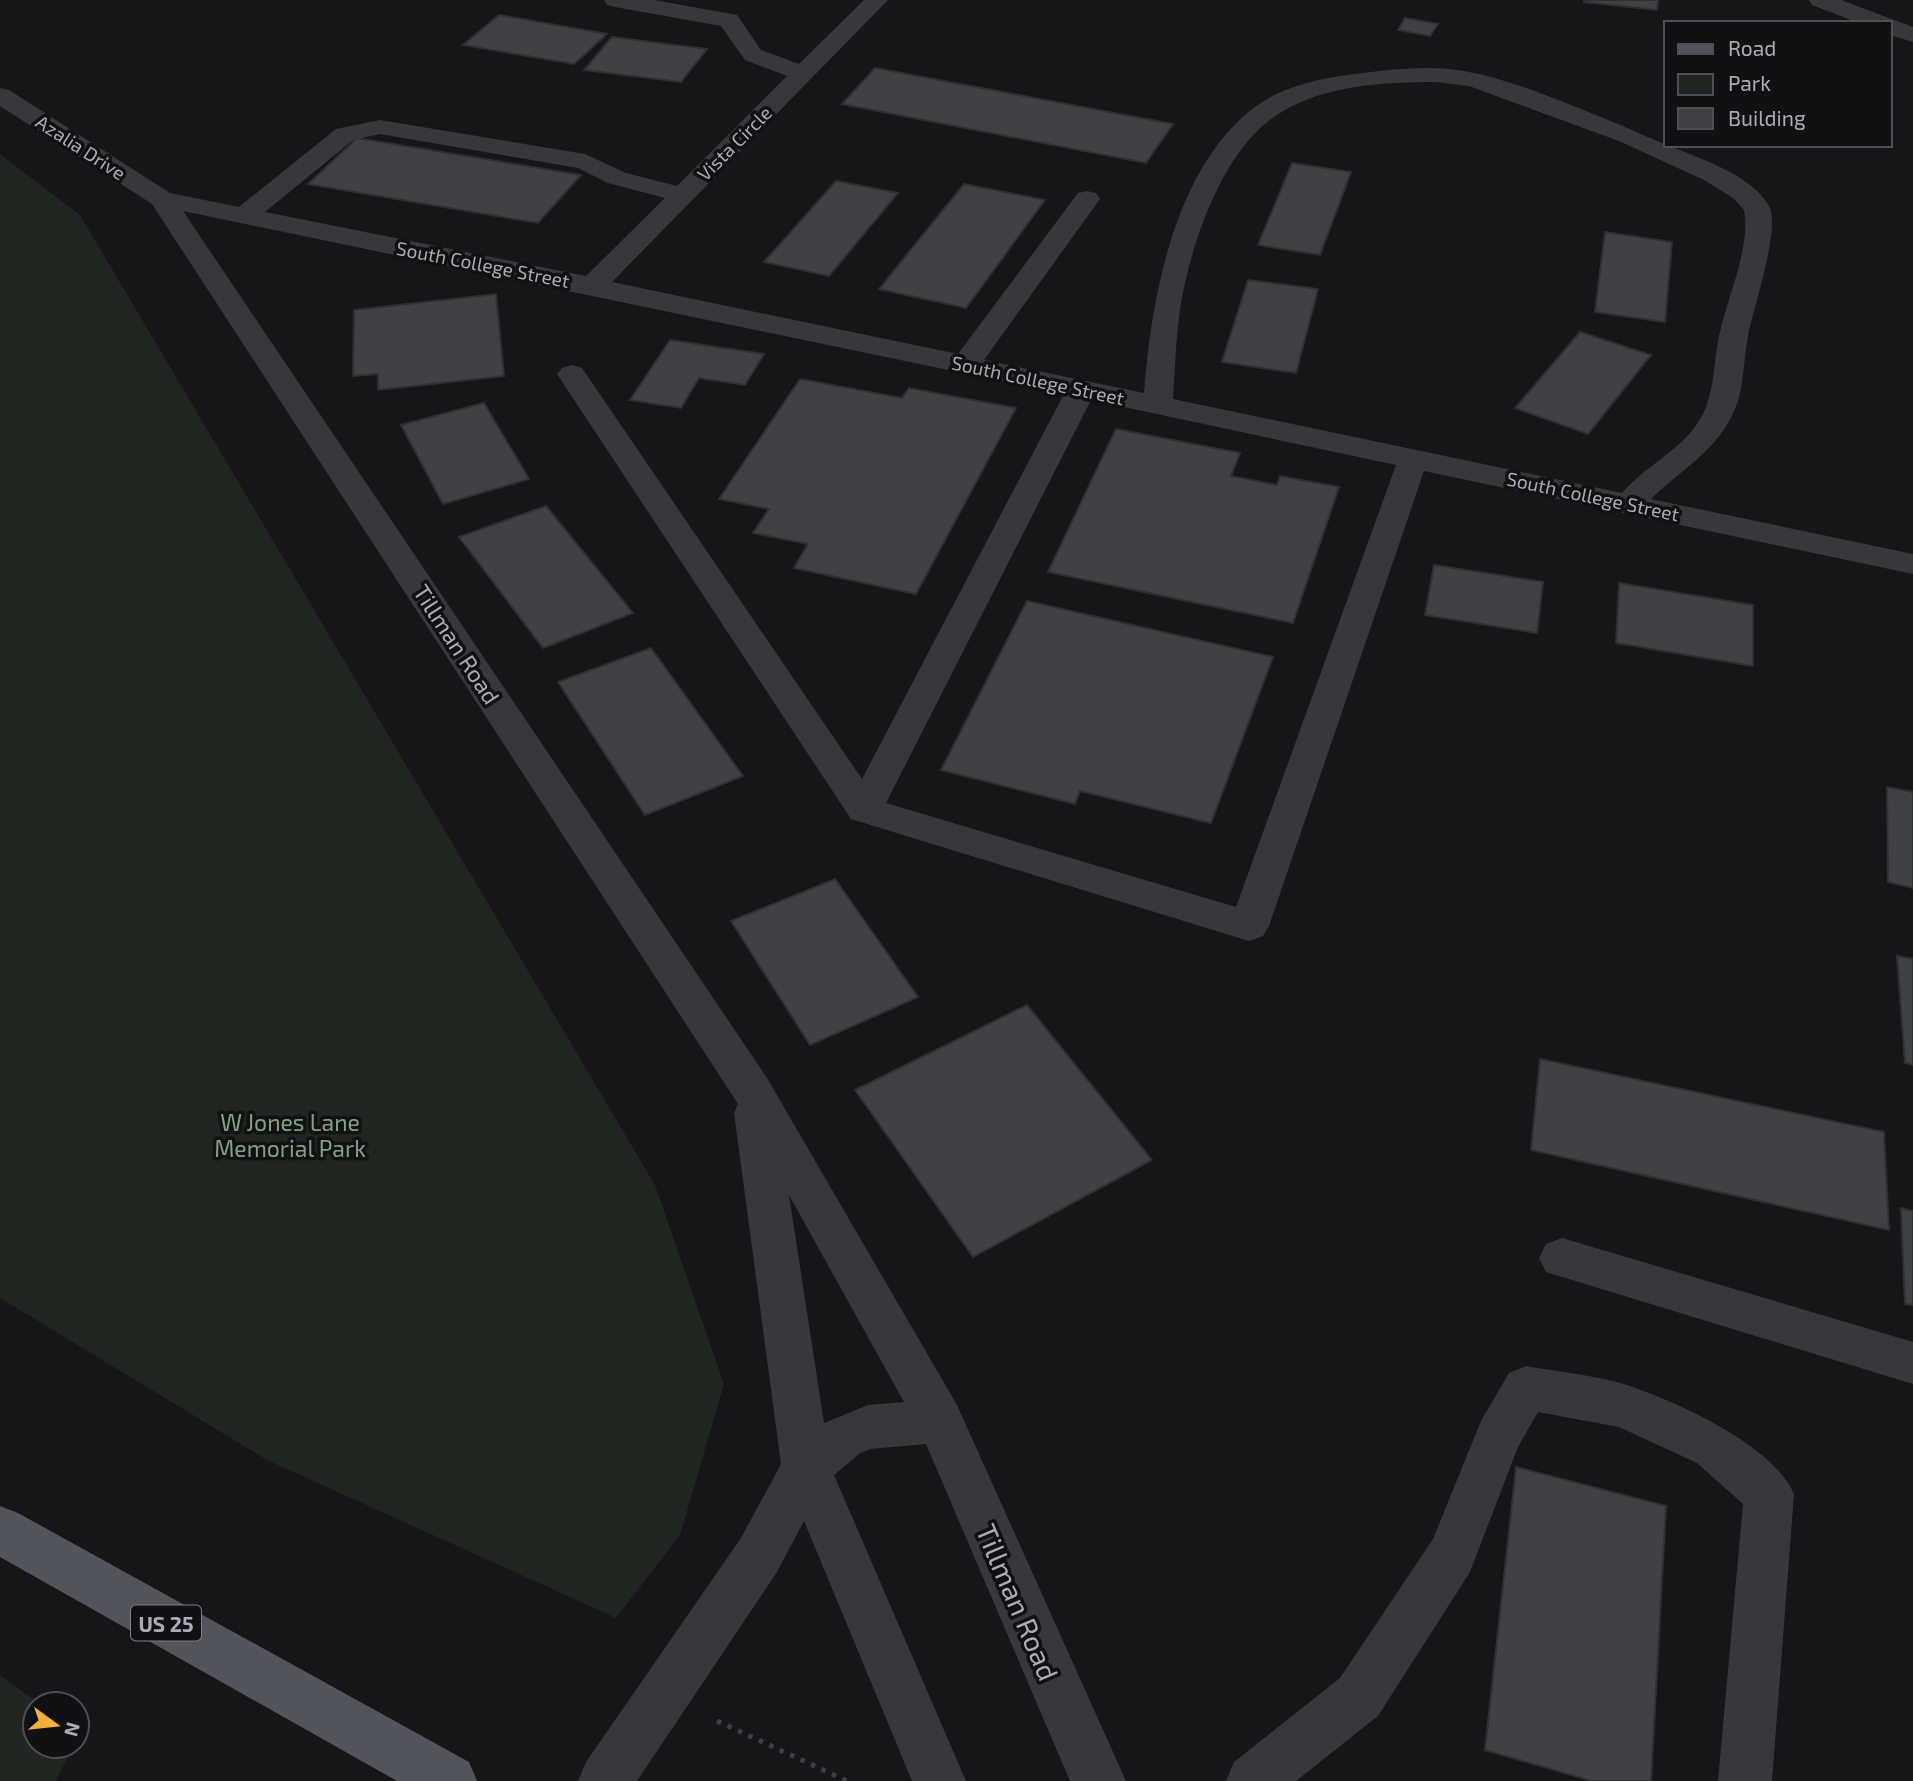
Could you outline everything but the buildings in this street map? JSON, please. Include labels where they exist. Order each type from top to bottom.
[{"type":"main road","name":"US 25","points":[[0,1530],[450,1781]]},
{"type":"street","points":[[615,0],[729,20],[753,55],[803,74]]},
{"type":"street","name":"Vista Circle","points":[[592,286],[877,0]]},
{"type":"street","points":[[1820,0],[1875,21]]},
{"type":"street","points":[[1892,28],[1913,36]]},
{"type":"street","points":[[1158,405],[1161,345],[1168,301],[1185,240],[1199,205],[1220,165],[1245,129],[1268,109],[1305,91],[1355,80],[1417,73],[1452,75],[1475,80],[1634,139],[1705,169],[1746,194],[1758,209],[1758,229],[1733,336],[1724,403],[1709,430],[1642,488],[1630,504]]},
{"type":"street","name":"Azalia Drive","points":[[0,95],[162,199]]},
{"type":"street","points":[[245,215],[345,134],[380,127],[584,162],[617,178],[683,195]]},
{"type":"street","name":"South College Street","points":[[162,199],[592,286],[1913,564]]},
{"type":"street","name":"Tillman Road","points":[[162,199],[752,1090],[940,1421],[1074,1731],[1099,1781]]},
{"type":"street","points":[[966,365],[1087,199]]},
{"type":"street","points":[[572,374],[864,810],[1249,926],[1413,458]]},
{"type":"street","points":[[864,810],[1082,389]]},
{"type":"street","name":"Tillman Road","points":[[752,1090],[806,1467],[939,1781]]},
{"type":"street","points":[[1562,1258],[1913,1363]]},
{"type":"street","points":[[1253,1781],[1359,1697],[1452,1555],[1498,1437],[1526,1388],[1624,1406],[1714,1447],[1769,1494],[1745,1781]]},
{"type":"street","points":[[606,1781],[760,1555],[806,1467],[842,1438],[868,1427],[940,1421]]},
{"type":"path","points":[[713,1720],[847,1781]]},
{"type":"green space","name":"W Jones Lane Memorial Park","points":[[0,154],[80,215],[655,1185],[724,1384],[680,1535],[616,1618],[267,1460],[0,1298]]},
{"type":"green space","points":[[0,1675],[21,1690],[21,1760],[66,1760],[56,1781],[0,1781]]}]
